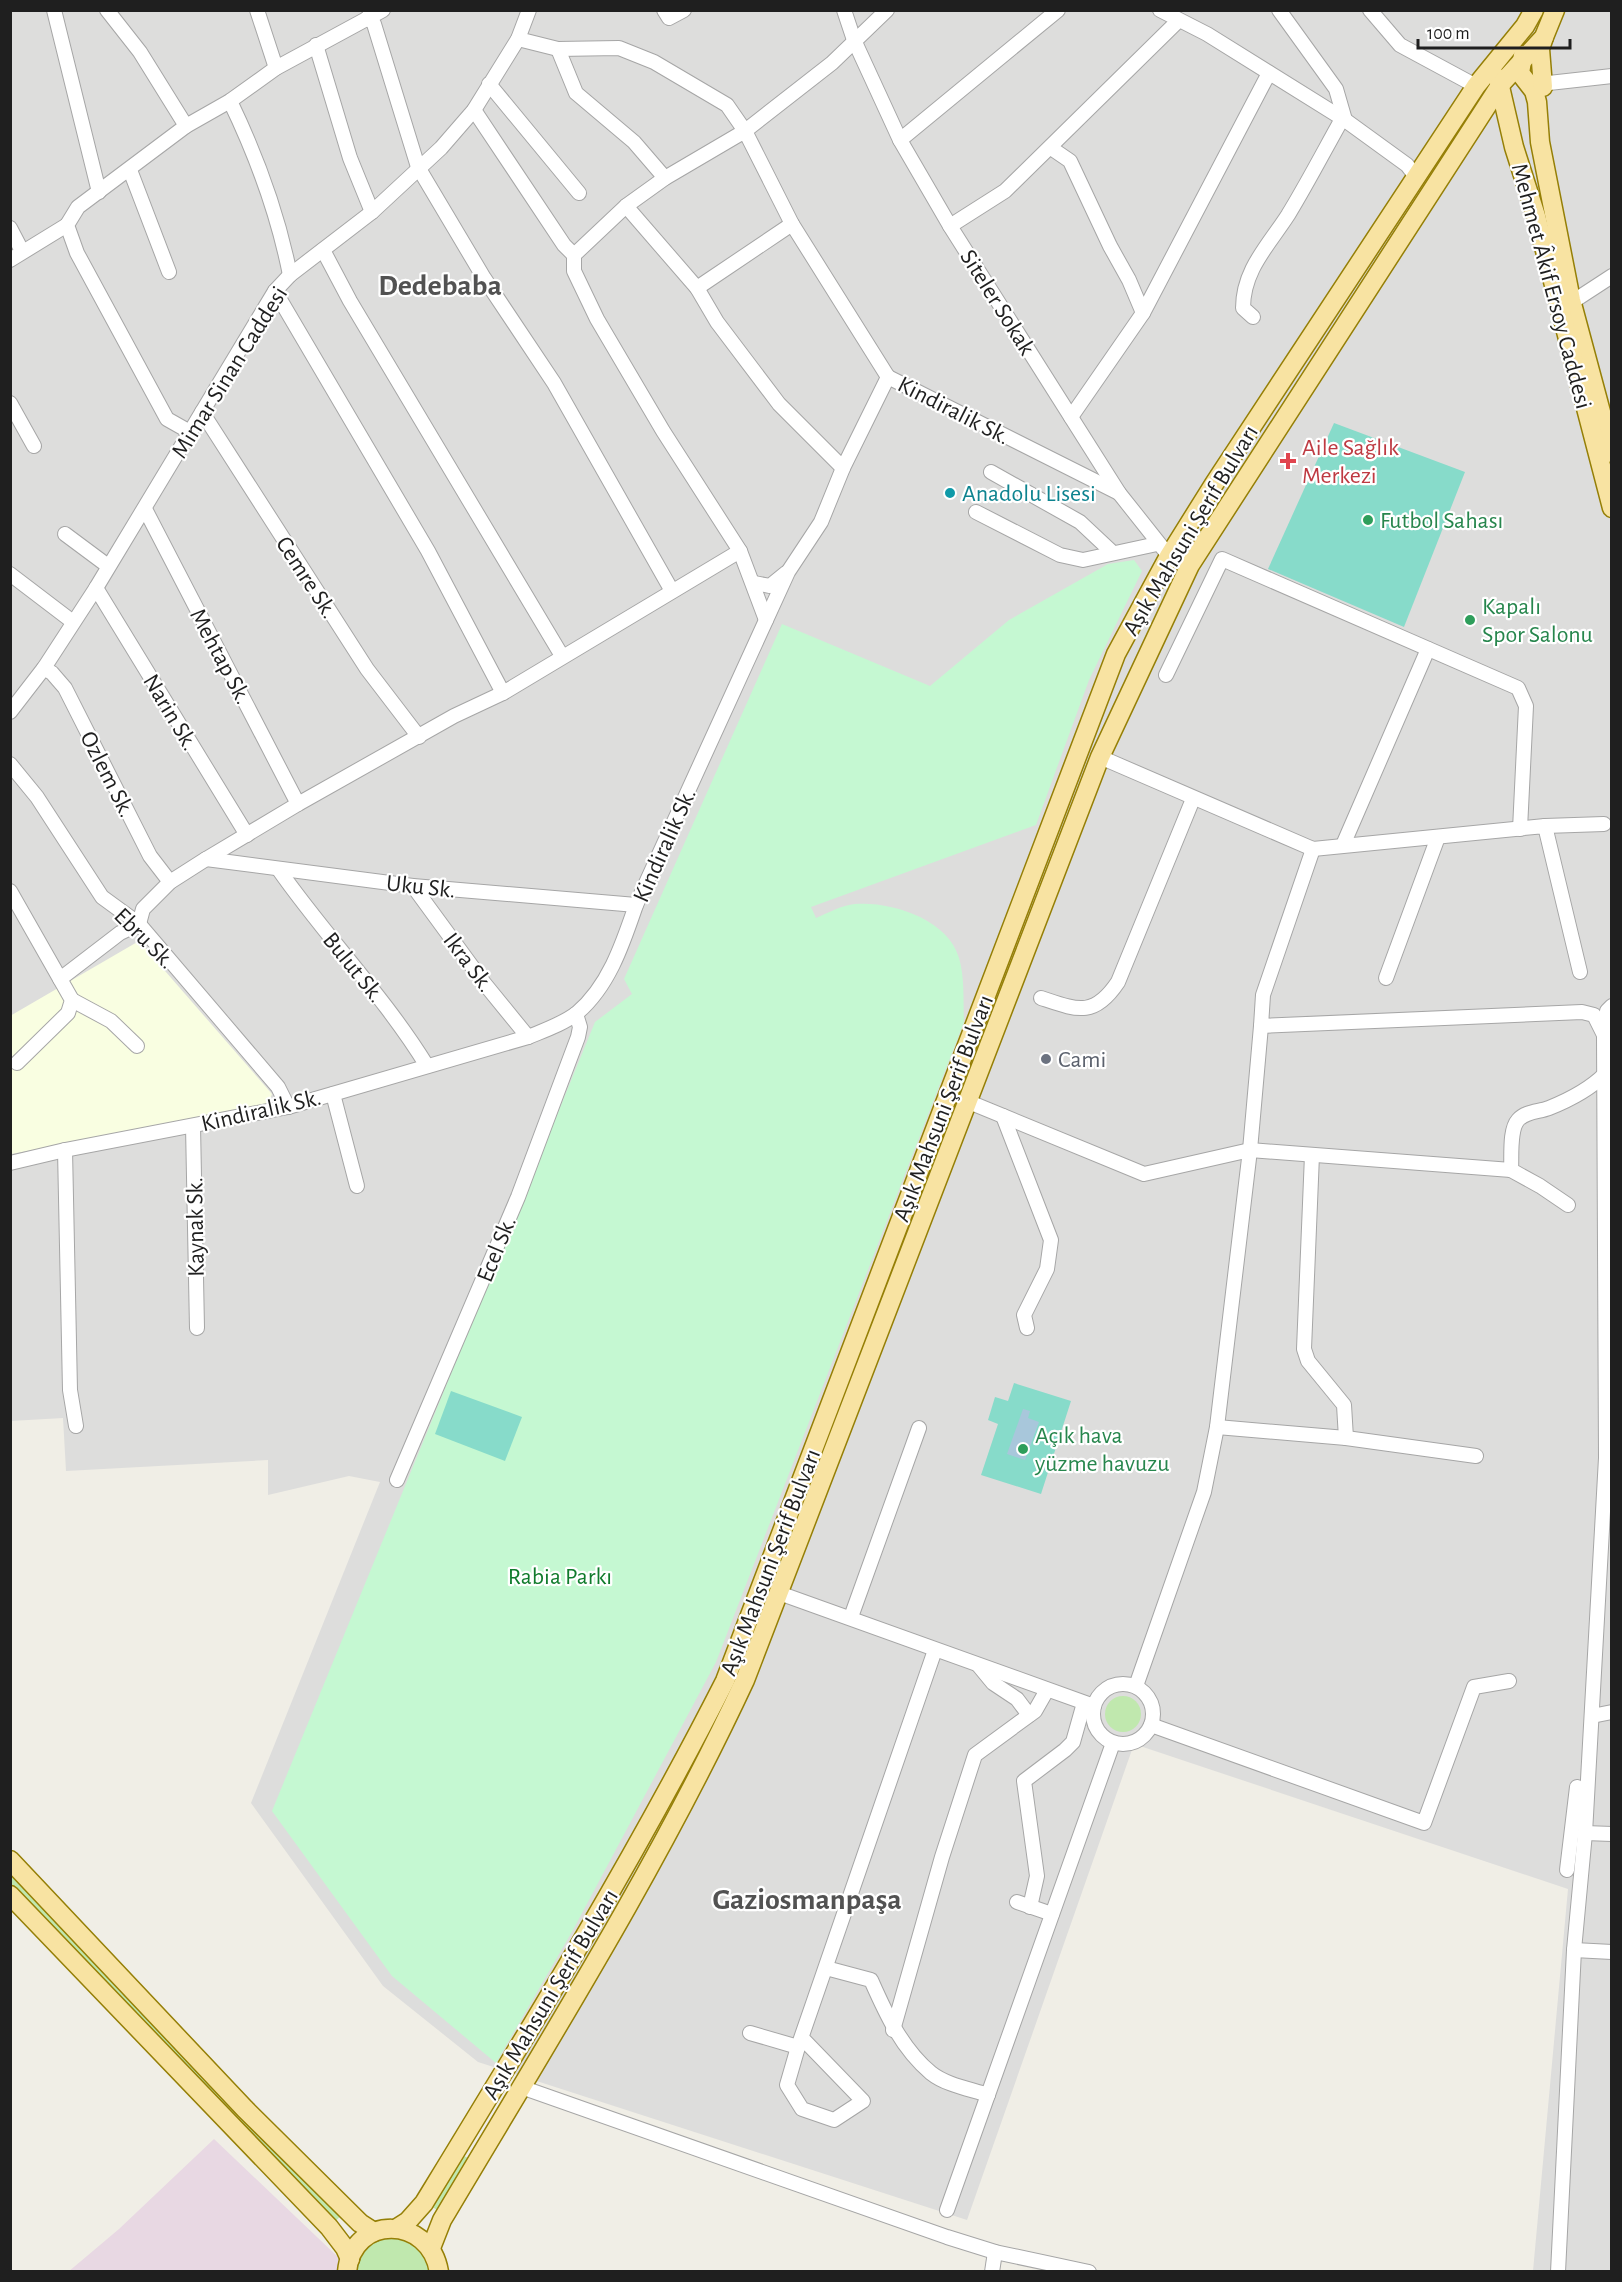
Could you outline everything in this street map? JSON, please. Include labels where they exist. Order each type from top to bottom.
[{"type":"main road","name":"Aşık Mahsuni Şerif Bulvarı","points":[[397,2228],[408,2221],[424,2203],[569,1966],[674,1782],[725,1681],[1116,654],[1163,550],[1417,178],[1476,86],[1526,26],[1534,10]]},
{"type":"main road","points":[[1538,89],[1540,49],[1555,10]]},
{"type":"main road","name":"Aşık Mahsuni Şerif Bulvarı","points":[[431,2248],[442,2220],[668,1834],[715,1745],[745,1680],[1100,757],[1190,565],[1501,84],[1544,36]]},
{"type":"main road","points":[[1497,59],[1517,47],[1525,57]]},
{"type":"main road","name":"Mehmet Âkif Ersoy Caddesi","points":[[1525,57],[1520,73],[1538,89],[1540,142],[1566,306],[1611,508]]},
{"type":"main road","name":"Mehmet Âkif Ersoy Caddesi","points":[[1497,59],[1514,147],[1611,453]]},
{"type":"main road","points":[[10,1860],[245,2109],[355,2219],[374,2232]]},
{"type":"main road","points":[[10,1895],[329,2228],[345,2248],[348,2265]]},
{"type":"main road","points":[[348,2265],[359,2243],[374,2232],[397,2228],[416,2234],[431,2248],[439,2271]]},
{"type":"street","points":[[54,10],[99,192]]},
{"type":"street","points":[[107,10],[140,52],[186,126]]},
{"type":"street","points":[[257,10],[276,68]]},
{"type":"street","points":[[10,260],[67,225],[78,207],[186,126],[230,101],[276,68],[383,10]]},
{"type":"street","name":"Mimar Sinan Caddesi","points":[[13,703],[44,668],[96,588],[275,291],[290,275],[372,213],[418,167],[441,148],[474,110],[518,39],[529,10]]},
{"type":"street","points":[[664,10],[669,18],[684,10]]},
{"type":"street","name":"Siteler Sokak","points":[[844,10],[854,40],[900,140],[950,226],[1119,493],[1163,550]]},
{"type":"street","points":[[574,255],[626,206],[665,178],[745,131],[832,63],[887,10]]},
{"type":"street","points":[[900,140],[1058,10]]},
{"type":"street","points":[[1160,10],[1207,34],[1343,120],[1407,165],[1417,178]]},
{"type":"street","points":[[1252,316],[1243,308],[1243,291],[1250,270],[1288,214],[1343,120],[1336,89],[1279,10]]},
{"type":"street","points":[[1370,10],[1400,45],[1476,86]]},
{"type":"street","points":[[368,17],[374,24],[418,167],[478,269],[554,383],[672,591]]},
{"type":"street","points":[[950,226],[1005,191],[1178,21]]},
{"type":"street","points":[[518,39],[558,49],[618,48],[654,62],[727,105],[745,131],[792,224],[888,377]]},
{"type":"street","points":[[316,45],[350,158],[372,213]]},
{"type":"street","points":[[558,49],[576,93],[634,142],[665,178]]},
{"type":"street","points":[[1071,417],[1143,313],[1269,73]]},
{"type":"street","points":[[1538,89],[1549,83],[1611,76]]},
{"type":"street","points":[[489,84],[579,193]]},
{"type":"street","points":[[230,101],[264,178],[290,275]]},
{"type":"street","points":[[474,110],[564,245],[574,255],[574,271],[597,319],[663,431],[740,551],[754,583],[766,620]]},
{"type":"street","points":[[1051,148],[1070,161],[1143,313]]},
{"type":"street","points":[[130,170],[169,272]]},
{"type":"street","points":[[626,206],[697,288],[717,322],[780,404],[843,468]]},
{"type":"street","points":[[697,288],[792,224]]},
{"type":"street","points":[[67,225],[77,253],[167,419],[190,432]]},
{"type":"street","points":[[10,228],[22,251]]},
{"type":"street","points":[[323,250],[350,301],[562,656]]},
{"type":"street","points":[[1566,306],[1611,276]]},
{"type":"street","points":[[275,291],[439,571],[503,693]]},
{"type":"street","name":"Kindiralik Sk.","points":[[10,1163],[65,1150],[288,1107],[528,1037],[576,1014],[597,990],[620,953],[636,904],[788,572],[821,522],[843,468],[888,377],[1119,493]]},
{"type":"street","points":[[10,403],[34,446]]},
{"type":"street","name":"Cemre Sk.","points":[[202,412],[367,669],[419,737]]},
{"type":"street","points":[[991,472],[1080,522],[1112,552]]},
{"type":"street","name":"Mehtap Sk.","points":[[145,509],[298,804]]},
{"type":"street","points":[[976,512],[1060,555],[1083,560],[1112,552],[1163,550],[1190,565]]},
{"type":"street","points":[[65,534],[108,566]]},
{"type":"street","points":[[60,979],[120,933],[139,924],[143,909],[170,882],[206,859],[298,804],[503,693],[740,551]]},
{"type":"street","points":[[1166,675],[1222,559],[1518,688],[1526,706],[1520,829]]},
{"type":"street","points":[[754,583],[770,586],[788,572]]},
{"type":"street","points":[[10,574],[73,622]]},
{"type":"street","name":"Narin Sk.","points":[[96,588],[247,835]]},
{"type":"street","points":[[1343,845],[1428,649]]},
{"type":"street","name":"Ozlem Sk.","points":[[44,668],[65,688],[150,856],[170,882]]},
{"type":"street","points":[[1100,757],[1313,849],[1545,826],[1604,824]]},
{"type":"street","name":"Ebru Sk.","points":[[10,764],[37,797],[102,897],[139,924],[278,1087],[288,1107]]},
{"type":"street","points":[[1041,998],[1073,1009],[1095,1007],[1108,998],[1118,982],[1193,799]]},
{"type":"street","points":[[1545,826],[1580,972]]},
{"type":"street","points":[[1386,978],[1438,837]]},
{"type":"street","points":[[1136,1686],[1204,1492],[1217,1427],[1250,1150],[1263,995],[1313,849]]},
{"type":"street","name":"Uku Sk.","points":[[206,859],[413,886],[636,904]]},
{"type":"street","name":"Bulut Sk.","points":[[279,870],[305,908],[405,1030],[427,1066]]},
{"type":"street","name":"Ikra Sk.","points":[[413,886],[484,983],[528,1037]]},
{"type":"street","points":[[10,891],[72,1000],[111,1021],[137,1046]]},
{"type":"street","points":[[17,1063],[68,1013],[72,1000]]},
{"type":"street","points":[[1557,2271],[1574,1950],[1585,1833],[1592,1716],[1605,1597],[1609,1457],[1604,1036],[1607,1011],[1611,1006]]},
{"type":"street","points":[[1261,1026],[1582,1012],[1594,1015],[1604,1036]]},
{"type":"street","name":"Ecel Sk.","points":[[397,1480],[518,1197],[578,1037],[580,1027],[576,1014]]},
{"type":"street","points":[[1511,1170],[1514,1128],[1518,1120],[1592,1087],[1605,1074]]},
{"type":"street","points":[[333,1094],[357,1186]]},
{"type":"street","points":[[969,1102],[1144,1174],[1250,1150],[1511,1170],[1568,1205]]},
{"type":"street","points":[[1003,1116],[1051,1240],[1047,1269],[1024,1315],[1027,1328]]},
{"type":"street","name":"Kaynak Sk.","points":[[193,1126],[197,1328]]},
{"type":"street","points":[[65,1150],[70,1390],[76,1426]]},
{"type":"street","points":[[1311,1155],[1304,1349],[1308,1361],[1344,1405],[1346,1438]]},
{"type":"street","points":[[1217,1427],[1346,1438],[1476,1456]]},
{"type":"street","points":[[851,1617],[919,1428]]},
{"type":"street","points":[[779,1593],[851,1617],[935,1650],[1089,1705]]},
{"type":"street","points":[[750,2033],[800,2043],[863,2101],[834,2120],[802,2109],[787,2085],[800,2043],[935,1650]]},
{"type":"street","points":[[979,1666],[993,1683],[1017,1698],[1029,1715]]},
{"type":"street","points":[[1151,1725],[1424,1823],[1474,1688],[1509,1681]]},
{"type":"street","points":[[1052,1914],[1024,1904],[1037,1876],[1024,1781],[1065,1750],[1072,1742],[1089,1705],[1112,1686],[1136,1686],[1151,1703],[1153,1713],[1151,1725],[1138,1740],[1113,1743],[1096,1728],[1089,1705]]},
{"type":"street","points":[[893,2030],[942,1857],[975,1755],[1029,1715],[1043,1700],[1047,1690]]},
{"type":"street","points":[[1592,1716],[1611,1712]]},
{"type":"street","points":[[947,2210],[1113,1743]]},
{"type":"street","points":[[1567,1870],[1577,1787]]},
{"type":"street","points":[[1585,1833],[1611,1834]]},
{"type":"street","points":[[1574,1950],[1611,1952]]},
{"type":"street","points":[[826,1968],[871,1980],[893,2030],[931,2073],[988,2095]]},
{"type":"street","points":[[521,2087],[995,2252],[1089,2271]]},
{"type":"street","points":[[992,2271],[995,2252]]},
{"type":"shaded area","points":[[11,11],[1611,11],[1611,2271],[1533,2271],[1568,1889],[1134,1744],[967,2220],[478,2062],[383,1986],[251,1803],[380,1482],[349,1476],[268,1495],[268,1460],[66,1471],[63,1418],[11,1421]]},
{"type":"shaded area","name":"Futbol Sahası","points":[[1334,423],[1465,472],[1404,627],[1268,569]]},
{"type":"shaded area","points":[[139,941],[272,1094],[267,1106],[11,1154],[10,1016]]},
{"type":"shaded area","name":"Açık hava yüzme havuzu","points":[[1014,1383],[1071,1401],[1041,1494],[981,1475],[998,1424],[988,1420],[995,1397],[1008,1401]]},
{"type":"shaded area","points":[[451,1391],[522,1417],[505,1461],[435,1434]]},
{"type":"shaded area","name":"Açık hava yüzme havuzu","points":[[1023,1409],[1030,1411],[1028,1418],[1039,1422],[1025,1460],[1007,1454]]},
{"type":"shaded area","points":[[214,2139],[338,2257],[339,2271],[68,2272],[119,2229]]},
{"type":"green space","name":"Rabia Parkı","points":[[1134,560],[1142,571],[1089,680],[1036,825],[811,907],[816,918],[855,904],[885,906],[901,909],[931,923],[953,944],[959,958],[963,982],[964,1022],[716,1662],[573,1930],[496,2063],[392,1976],[272,1811],[595,1022],[632,994],[624,979],[782,624],[930,686],[1009,620],[1108,564]]},
{"type":"green space","points":[[1123,1696],[1135,1702],[1141,1714],[1135,1726],[1123,1732],[1111,1726],[1105,1714],[1111,1702]]},
{"type":"green space","points":[[10,1870],[341,2216],[333,2223],[11,1884]]},
{"type":"green space","points":[[462,2155],[472,2160],[440,2212],[431,2206]]},
{"type":"green space","points":[[396,2238],[409,2242],[418,2249],[425,2259],[429,2272],[356,2272],[361,2257],[369,2247],[381,2240]]},
{"type":"place","name":"Aile Sağlık Merkezi","points":[[1288,461]]},
{"type":"place","name":"Anadolu Lisesi","points":[[950,493]]},
{"type":"place","name":"Futbol Sahası","points":[[1368,520]]},
{"type":"place","name":"Kapalı Spor Salonu","points":[[1470,620]]},
{"type":"place","name":"Cami","points":[[1046,1059]]},
{"type":"place","name":"Açık hava yüzme havuzu","points":[[1023,1449]]},
{"type":"district","name":"Dedebaba","points":[[440,285]]},
{"type":"district","name":"Gaziosmanpaşa","points":[[807,1899]]}]
